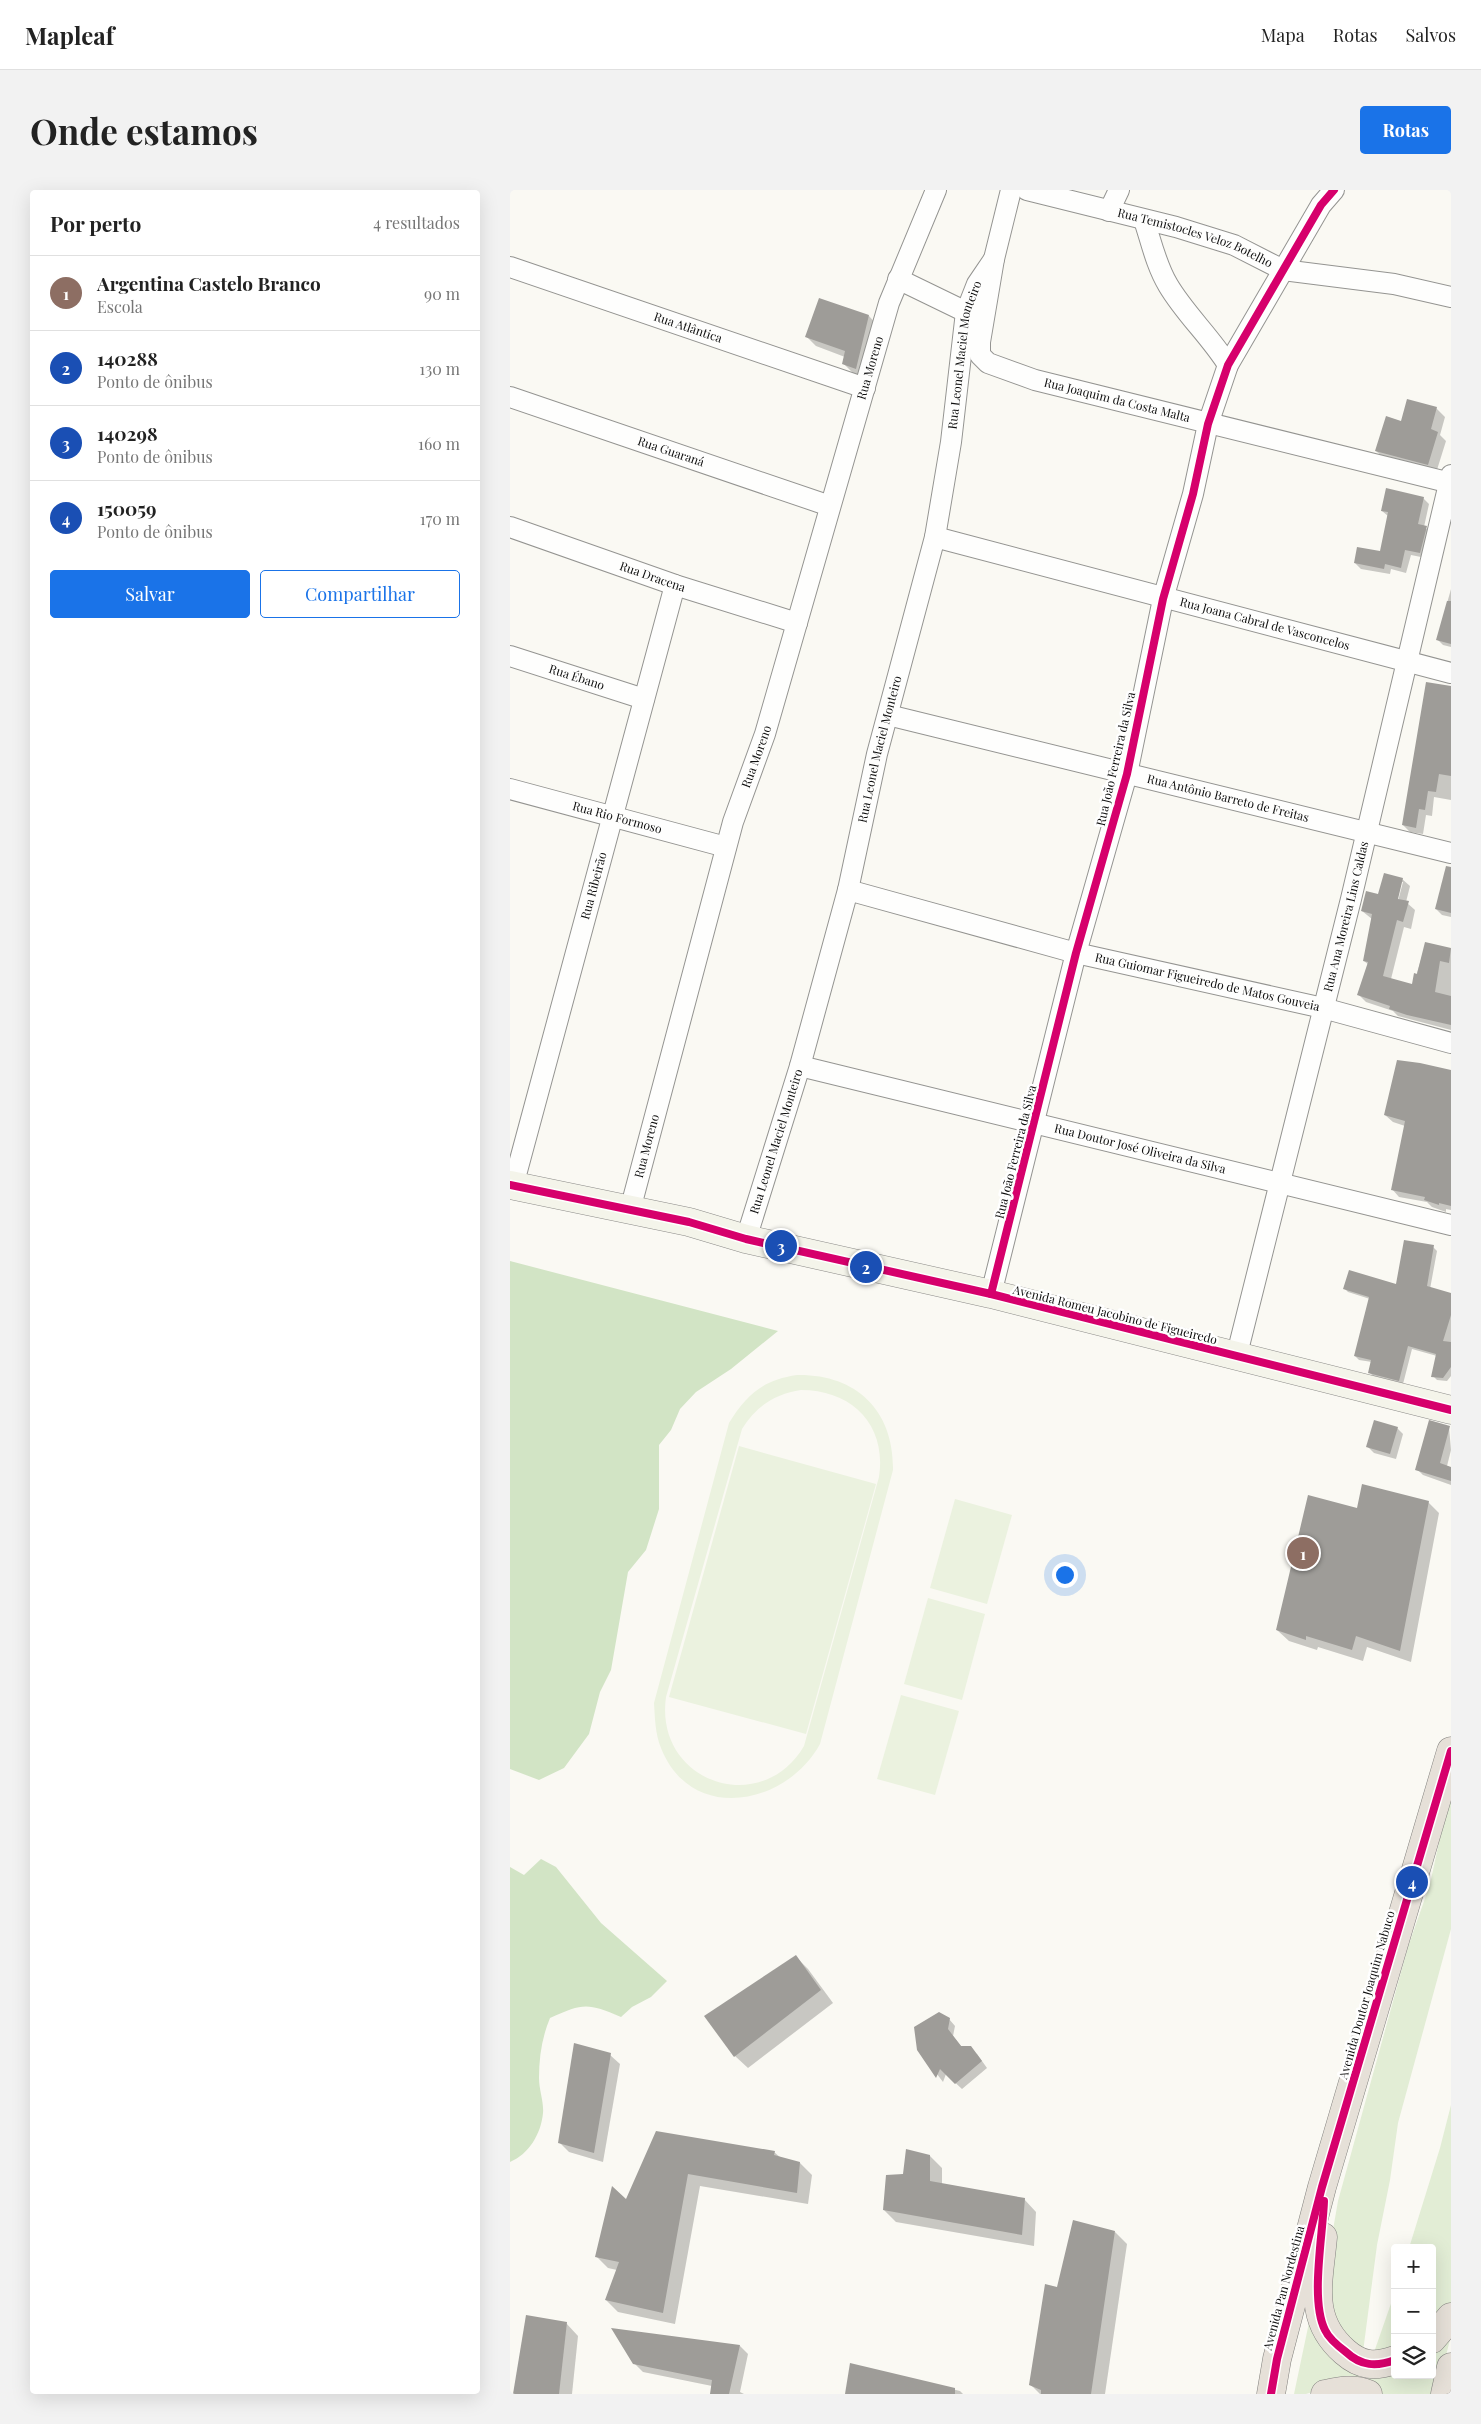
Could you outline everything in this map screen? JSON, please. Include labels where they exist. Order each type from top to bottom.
[{"type":"highway","name":"Avenida Doutor Joaquim Nabuco","points":[[1324,2183],[1451,1751]]},
{"type":"highway","points":[[1324,2183],[1318,2284],[1320,2312],[1325,2330],[1335,2343],[1352,2358],[1366,2365],[1384,2364],[1391,2361]]},
{"type":"highway","name":"Avenida Pan Nordestina","points":[[1271,2394],[1277,2359],[1324,2183]]},
{"type":"highway","points":[[1436,2334],[1451,2317]]},
{"type":"highway","points":[[1445,2394],[1451,2367]]},
{"type":"highway","points":[[1325,2394],[1345,2390],[1360,2390],[1368,2394]]},
{"type":"street","name":"Rua Moreno","points":[[630,1210],[733,822],[765,734],[889,303],[936,190]]},
{"type":"street","name":"Rua Joaquim da Costa Malta","points":[[1011,190],[994,259],[980,342],[982,358],[988,363],[1034,380],[1208,424],[1450,480]]},
{"type":"street","name":"Rua Temistocles Veloz Botelho","points":[[1027,190],[1176,227],[1234,246],[1283,270],[1394,284],[1451,297]]},
{"type":"street","points":[[1109,211],[1119,190]]},
{"type":"street","name":"Rua João Ferreira da Silva","points":[[992,1294],[1076,953],[1127,774],[1163,598],[1193,494],[1208,424],[1228,365],[1320,205],[1334,190]]},
{"type":"street","points":[[1144,220],[1168,286],[1207,334],[1228,365]]},
{"type":"street","name":"Rua Leonel Maciel Monteiro","points":[[746,1240],[800,1066],[848,890],[872,777],[935,537],[952,442],[966,312],[977,284],[994,259]]},
{"type":"street","name":"Rua Atlântica","points":[[510,267],[865,388]]},
{"type":"street","points":[[898,279],[966,312]]},
{"type":"street","name":"Rua Guaraná","points":[[510,398],[830,506]]},
{"type":"street","name":"Rua Ana Moreira Lins Caldas","points":[[1236,1358],[1367,831],[1450,480]]},
{"type":"street","name":"Rua Dracena","points":[[510,527],[675,585],[797,623]]},
{"type":"street","name":"Rua Joana Cabral de Vasconcelos","points":[[935,537],[1451,673]]},
{"type":"street","name":"Rua Ribeirão","points":[[512,1186],[675,585]]},
{"type":"street","name":"Rua Ébano","points":[[510,656],[644,699]]},
{"type":"street","name":"Rua Antônio Barreto de Freitas","points":[[888,715],[1451,853]]},
{"type":"street","name":"Rua Rio Formoso","points":[[510,789],[726,847]]},
{"type":"street","name":"Rua Guiomar Figueiredo de Matos Gouveia","points":[[848,890],[1076,953],[1323,1008],[1451,1043]]},
{"type":"street","name":"Rua Doutor José Oliveira da Silva","points":[[800,1066],[1451,1224]]},
{"type":"street","name":"Avenida Romeu Jacobino de Figueiredo","points":[[512,1186],[689,1222],[746,1240],[992,1294],[1236,1358],[1451,1410]]},
{"type":"green space","points":[[510,1261],[778,1331],[731,1369],[696,1392],[680,1409],[671,1430],[659,1445],[659,1509],[646,1550],[628,1572],[611,1670],[600,1692],[589,1734],[564,1768],[539,1780],[510,1769]]},
{"type":"green space","points":[[797,1375],[818,1376],[837,1381],[854,1389],[868,1400],[879,1413],[887,1430],[892,1449],[893,1470],[820,1744],[805,1765],[785,1781],[763,1793],[739,1798],[716,1796],[694,1788],[675,1772],[659,1742],[654,1703],[729,1423],[749,1396],[765,1385],[785,1377]],"holes":[[[801,1390],[836,1396],[862,1414],[871,1427],[877,1441],[880,1458],[879,1477],[804,1746],[785,1768],[763,1781],[738,1785],[714,1781],[693,1769],[676,1751],[667,1727],[666,1697],[742,1429],[753,1414],[775,1398]]]},
{"type":"green space","points":[[739,1446],[876,1484],[806,1734],[669,1697]]},
{"type":"green space","points":[[955,1499],[1012,1515],[987,1604],[930,1588]]},
{"type":"green space","points":[[928,1598],[985,1614],[962,1700],[904,1684]]},
{"type":"green space","points":[[901,1695],[959,1711],[935,1795],[877,1779]]},
{"type":"green space","points":[[1451,1787],[1451,1929],[1398,2123],[1390,2180],[1377,2245],[1363,2352],[1335,2330],[1327,2264],[1338,2201],[1408,1947],[1430,1884]]},
{"type":"green space","points":[[541,1859],[556,1867],[601,1923],[667,1981],[651,1997],[632,2007],[621,2017],[593,2007],[578,2007],[550,2018],[543,2040],[540,2062],[539,2082],[543,2109],[542,2121],[537,2136],[528,2149],[510,2162],[510,1867],[524,1875]]},
{"type":"green space","points":[[1451,2105],[1451,2306],[1436,2326],[1436,2244],[1410,2244],[1440,2148]]},
{"type":"green space","points":[[1391,2303],[1391,2356],[1372,2358]]},
{"type":"green space","points":[[1311,2313],[1361,2368],[1357,2384],[1329,2387],[1306,2394],[1294,2394]]},
{"type":"green space","points":[[1451,2336],[1436,2394],[1378,2394],[1365,2387],[1371,2371],[1391,2368],[1391,2379],[1436,2379],[1436,2345]]},
{"type":"building","points":[[819,298],[869,315],[856,369],[842,364],[845,351],[805,337]]},
{"type":"building","points":[[1407,399],[1437,407],[1431,429],[1438,432],[1428,465],[1375,451],[1386,416],[1401,421]]},
{"type":"building","points":[[1386,488],[1424,497],[1418,524],[1427,526],[1420,553],[1405,550],[1401,568],[1385,564],[1384,569],[1354,563],[1357,547],[1380,551],[1388,512],[1381,511]]},
{"type":"building","points":[[1447,601],[1451,601],[1451,644],[1436,640]]},
{"type":"building","points":[[1426,682],[1451,686],[1451,776],[1439,774],[1436,792],[1428,791],[1425,810],[1419,809],[1416,828],[1402,825]]},
{"type":"building","points":[[1446,866],[1451,867],[1451,913],[1435,909]]},
{"type":"building","points":[[1384,873],[1403,878],[1398,899],[1409,901],[1403,922],[1397,920],[1383,976],[1412,984],[1414,973],[1417,974],[1425,942],[1451,948],[1449,963],[1440,961],[1435,992],[1451,996],[1451,1025],[1407,1015],[1389,1009],[1390,1006],[1357,995],[1368,962],[1363,961],[1372,914],[1361,911],[1366,891],[1378,894]]},
{"type":"building","points":[[1397,1060],[1451,1070],[1451,1206],[1439,1203],[1439,1205],[1424,1200],[1425,1197],[1391,1190],[1405,1121],[1384,1115]]},
{"type":"building","points":[[1404,1240],[1434,1245],[1427,1286],[1451,1293],[1451,1315],[1443,1341],[1451,1342],[1451,1367],[1443,1378],[1431,1377],[1436,1354],[1408,1346],[1399,1381],[1368,1373],[1371,1360],[1354,1356],[1369,1297],[1343,1289],[1349,1270],[1396,1284]]},
{"type":"building","points":[[1374,1420],[1398,1427],[1390,1454],[1366,1447]]},
{"type":"building","points":[[1429,1420],[1450,1426],[1440,1463],[1451,1467],[1451,1481],[1415,1470]]},
{"type":"building","points":[[1362,1484],[1429,1501],[1400,1651],[1356,1636],[1352,1650],[1306,1636],[1306,1640],[1276,1630],[1308,1495],[1357,1508]]},
{"type":"building","points":[[796,1955],[821,1990],[734,2057],[704,2016]]},
{"type":"building","points":[[939,2012],[950,2018],[948,2029],[961,2046],[971,2046],[982,2061],[955,2084],[940,2069],[936,2078],[917,2050],[914,2027]]},
{"type":"building","points":[[574,2043],[611,2053],[594,2153],[558,2143]]},
{"type":"building","points":[[656,2131],[775,2151],[774,2155],[800,2162],[797,2193],[688,2174],[663,2313],[605,2300],[619,2262],[595,2257],[612,2186],[626,2199]]},
{"type":"building","points":[[906,2149],[930,2155],[930,2181],[1025,2198],[1022,2235],[883,2210],[886,2175],[903,2174]]},
{"type":"building","points":[[1073,2220],[1115,2231],[1091,2394],[1041,2394],[1041,2390],[1029,2385],[1045,2284],[1057,2287]]},
{"type":"building","points":[[526,2315],[567,2322],[559,2394],[513,2394]]},
{"type":"building","points":[[611,2328],[740,2345],[729,2394],[710,2394],[712,2380],[633,2364]]},
{"type":"building","points":[[850,2363],[955,2388],[955,2394],[845,2394]]},
{"type":"cycle path","points":[[991,1294],[1076,953],[1127,774],[1163,599],[1193,494],[1208,424],[1228,365],[1321,205],[1334,190]]},
{"type":"cycle path","points":[[510,1185],[689,1222],[746,1239],[991,1294],[1451,1410]]},
{"type":"cycle path","points":[[1271,2394],[1277,2359],[1322,2187],[1451,1751]]},
{"type":"cycle path","points":[[1324,2201],[1318,2267],[1318,2302],[1325,2330],[1334,2342],[1352,2357],[1363,2363],[1381,2364],[1391,2361]]},
{"type":"place","name":"140298","points":[[781,1246]]},
{"type":"place","name":"140288","points":[[866,1267]]},
{"type":"place","name":"Argentina Castelo Branco","points":[[1303,1553]]},
{"type":"place","name":"150059","points":[[1412,1882]]}]
